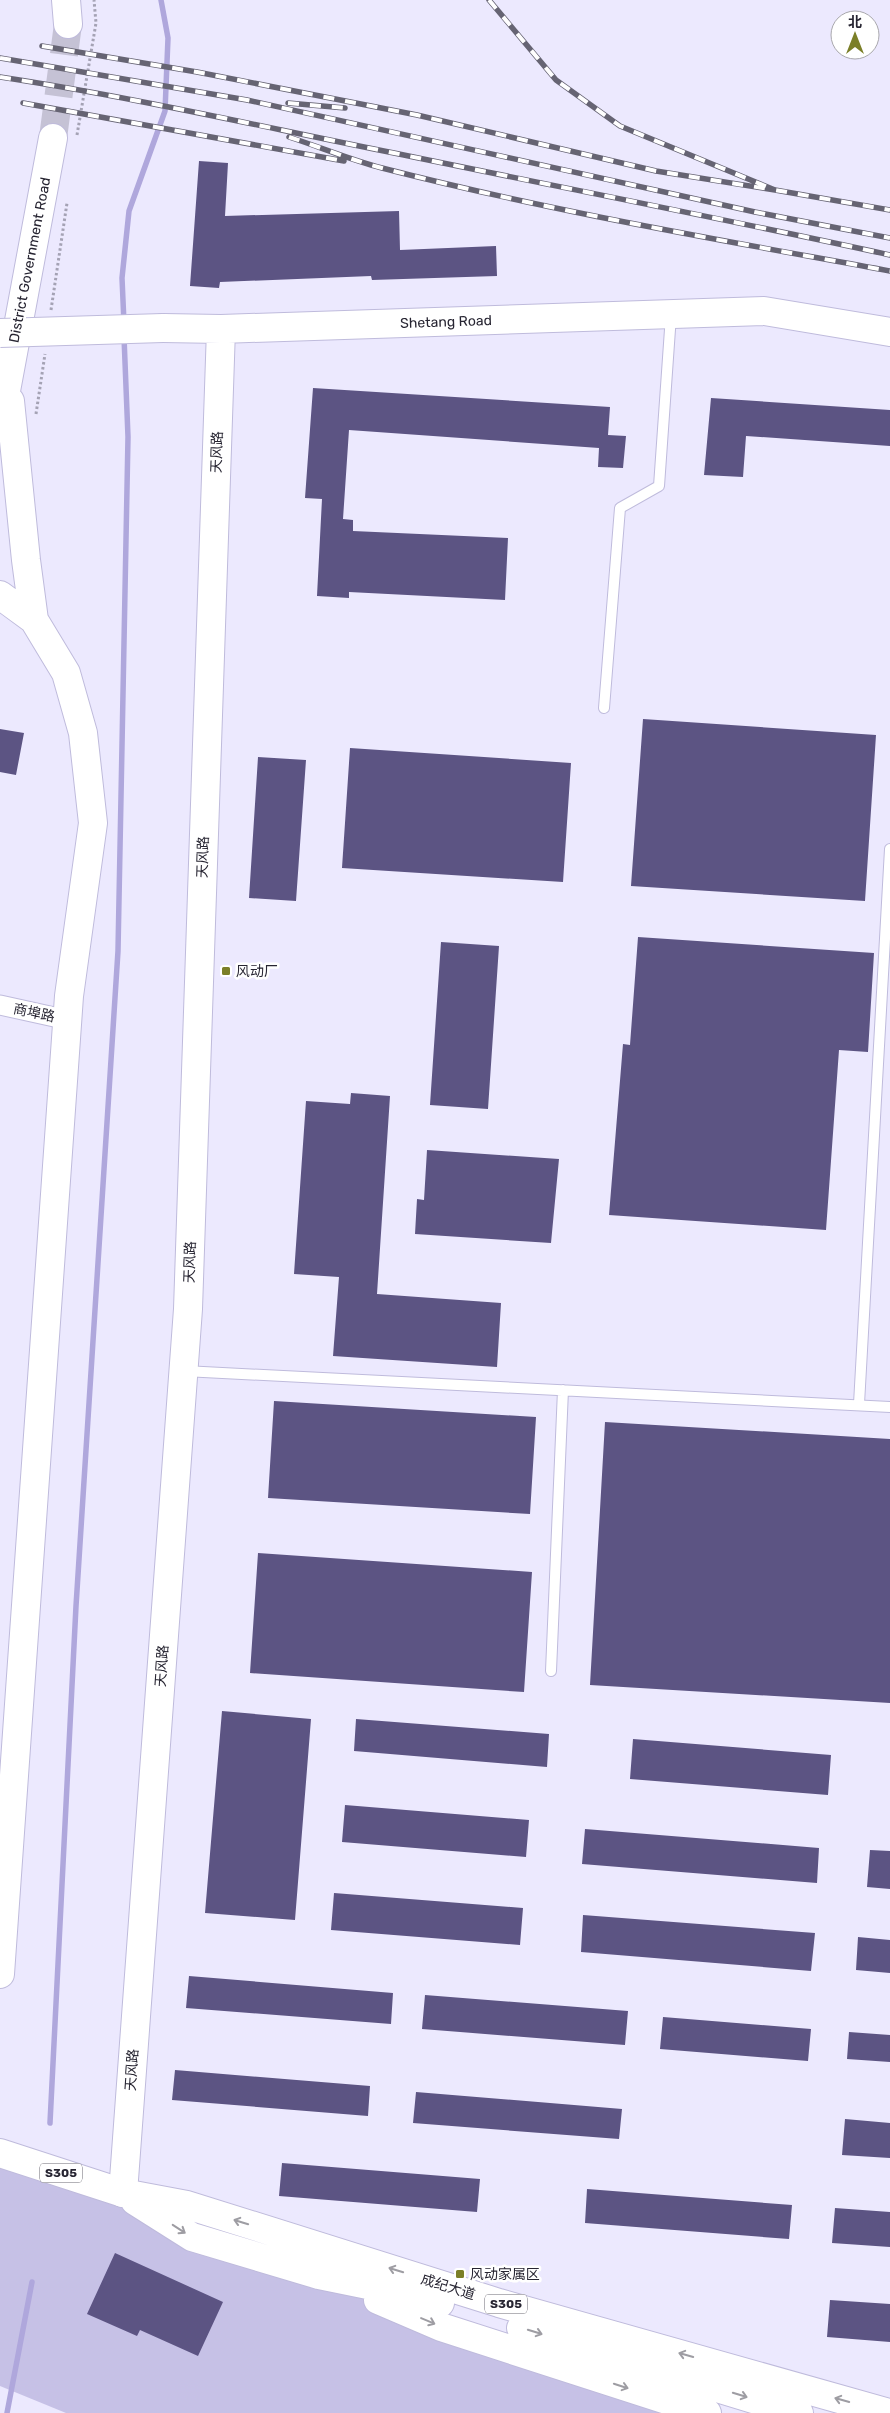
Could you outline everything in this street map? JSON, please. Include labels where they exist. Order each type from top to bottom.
[{"type":"main road","name":"District Government Road","points":[[0,423],[53,138]]},
{"type":"main road","name":"Shetang Road","points":[[0,333],[162,328],[221,329],[764,311],[890,332]]},
{"type":"main road","name":"天风路","points":[[123,2193],[184,1371],[221,329]]},
{"type":"main road","points":[[8,382],[34,620]]},
{"type":"main road","points":[[0,595],[34,620],[66,673],[83,733],[93,823],[68,1020],[0,1974]]},
{"type":"main road","name":"成纪大道","points":[[0,2153],[123,2193],[187,2205],[499,2302],[889,2413]]},
{"type":"main road","name":"成纪大道","points":[[123,2193],[192,2238],[319,2275],[412,2294],[799,2413]]},
{"type":"main road","points":[[319,2275],[441,2327],[707,2413]]},
{"type":"street","name":"商埠路","points":[[0,1006],[68,1020]]},
{"type":"lane","points":[[604,708],[620,508],[659,486],[671,314]]},
{"type":"lane","points":[[859,1404],[890,849]]},
{"type":"lane","points":[[184,1371],[890,1407]]},
{"type":"lane","points":[[551,1671],[563,1390]]},
{"type":"shaded area","points":[[0,2154],[714,2413],[66,2413],[0,2386]]},
{"type":"building","points":[[199,161],[228,163],[225,216],[399,211],[400,250],[496,246],[497,276],[372,280],[371,276],[220,282],[219,288],[190,286]]},
{"type":"building","points":[[313,388],[610,407],[608,435],[626,436],[623,468],[598,467],[599,448],[349,430],[343,519],[353,520],[353,531],[508,538],[505,600],[349,592],[349,598],[317,596],[322,499],[305,498]]},
{"type":"building","points":[[711,398],[890,410],[890,446],[746,436],[743,477],[704,475]]},
{"type":"building","points":[[643,719],[876,735],[865,901],[631,886]]},
{"type":"building","points":[[0,729],[24,733],[16,775],[0,772]]},
{"type":"building","points":[[350,748],[571,763],[563,882],[342,868]]},
{"type":"building","points":[[258,757],[306,760],[296,901],[249,898]]},
{"type":"building","points":[[638,937],[874,953],[868,1052],[839,1050],[826,1230],[609,1215],[623,1044],[630,1045]]},
{"type":"building","points":[[441,942],[499,946],[488,1109],[430,1105]]},
{"type":"building","points":[[351,1093],[390,1096],[377,1294],[501,1303],[497,1367],[333,1356],[339,1277],[294,1274],[306,1101],[350,1104]]},
{"type":"building","points":[[427,1150],[559,1159],[551,1243],[415,1234],[417,1199],[424,1200]]},
{"type":"building","points":[[274,1401],[536,1417],[530,1514],[268,1498]]},
{"type":"building","points":[[605,1422],[890,1439],[890,1703],[590,1685]]},
{"type":"building","points":[[258,1553],[532,1572],[524,1692],[250,1673]]},
{"type":"building","points":[[222,1711],[311,1719],[295,1920],[205,1913]]},
{"type":"building","points":[[356,1719],[549,1734],[547,1767],[354,1751]]},
{"type":"building","points":[[633,1739],[831,1755],[828,1795],[630,1779]]},
{"type":"building","points":[[345,1805],[529,1820],[526,1857],[342,1842]]},
{"type":"building","points":[[585,1829],[819,1848],[817,1883],[582,1864]]},
{"type":"building","points":[[870,1850],[890,1851],[890,1889],[867,1887]]},
{"type":"building","points":[[334,1893],[523,1908],[520,1945],[331,1930]]},
{"type":"building","points":[[583,1915],[815,1933],[811,1971],[581,1952]]},
{"type":"building","points":[[858,1937],[890,1940],[890,1973],[856,1970]]},
{"type":"building","points":[[189,1976],[393,1993],[391,2024],[186,2008]]},
{"type":"building","points":[[425,1995],[628,2011],[625,2045],[422,2029]]},
{"type":"building","points":[[663,2017],[811,2029],[808,2061],[660,2049]]},
{"type":"building","points":[[849,2032],[890,2035],[890,2062],[847,2059]]},
{"type":"building","points":[[175,2070],[370,2086],[368,2116],[172,2100]]},
{"type":"building","points":[[416,2092],[622,2109],[619,2139],[413,2123]]},
{"type":"building","points":[[845,2119],[890,2123],[890,2158],[842,2155]]},
{"type":"building","points":[[282,2163],[480,2179],[477,2212],[279,2196]]},
{"type":"building","points":[[587,2189],[792,2205],[789,2239],[585,2223]]},
{"type":"building","points":[[835,2208],[890,2212],[890,2247],[832,2243]]},
{"type":"building","points":[[115,2253],[223,2302],[198,2356],[140,2330],[137,2336],[87,2314]]},
{"type":"building","points":[[830,2300],[890,2304],[890,2342],[827,2337]]},
{"type":"waterway","points":[[124,323],[122,278],[129,211],[165,111],[168,38],[161,0]]},
{"type":"waterway","points":[[50,2123],[76,1606],[118,951],[128,437],[124,337]]},
{"type":"waterway","points":[[7,2413],[32,2282]]},
{"type":"tunnel","points":[[53,138],[68,24]]},
{"type":"railway","points":[[489,0],[556,80],[620,126],[775,190],[890,210]]},
{"type":"railway","points":[[42,46],[197,72],[417,115],[656,171],[775,190]]},
{"type":"railway","points":[[0,58],[247,100],[755,212],[890,238]]},
{"type":"railway","points":[[0,77],[198,113],[890,255]]},
{"type":"railway","points":[[23,103],[344,161]]},
{"type":"railway","points":[[288,103],[345,108]]},
{"type":"railway","points":[[289,137],[370,165],[445,184],[635,224],[890,271]]},
{"type":"place","name":"风动厂","points":[[226,971]]},
{"type":"place","name":"风动家属区","points":[[460,2274]]}]
